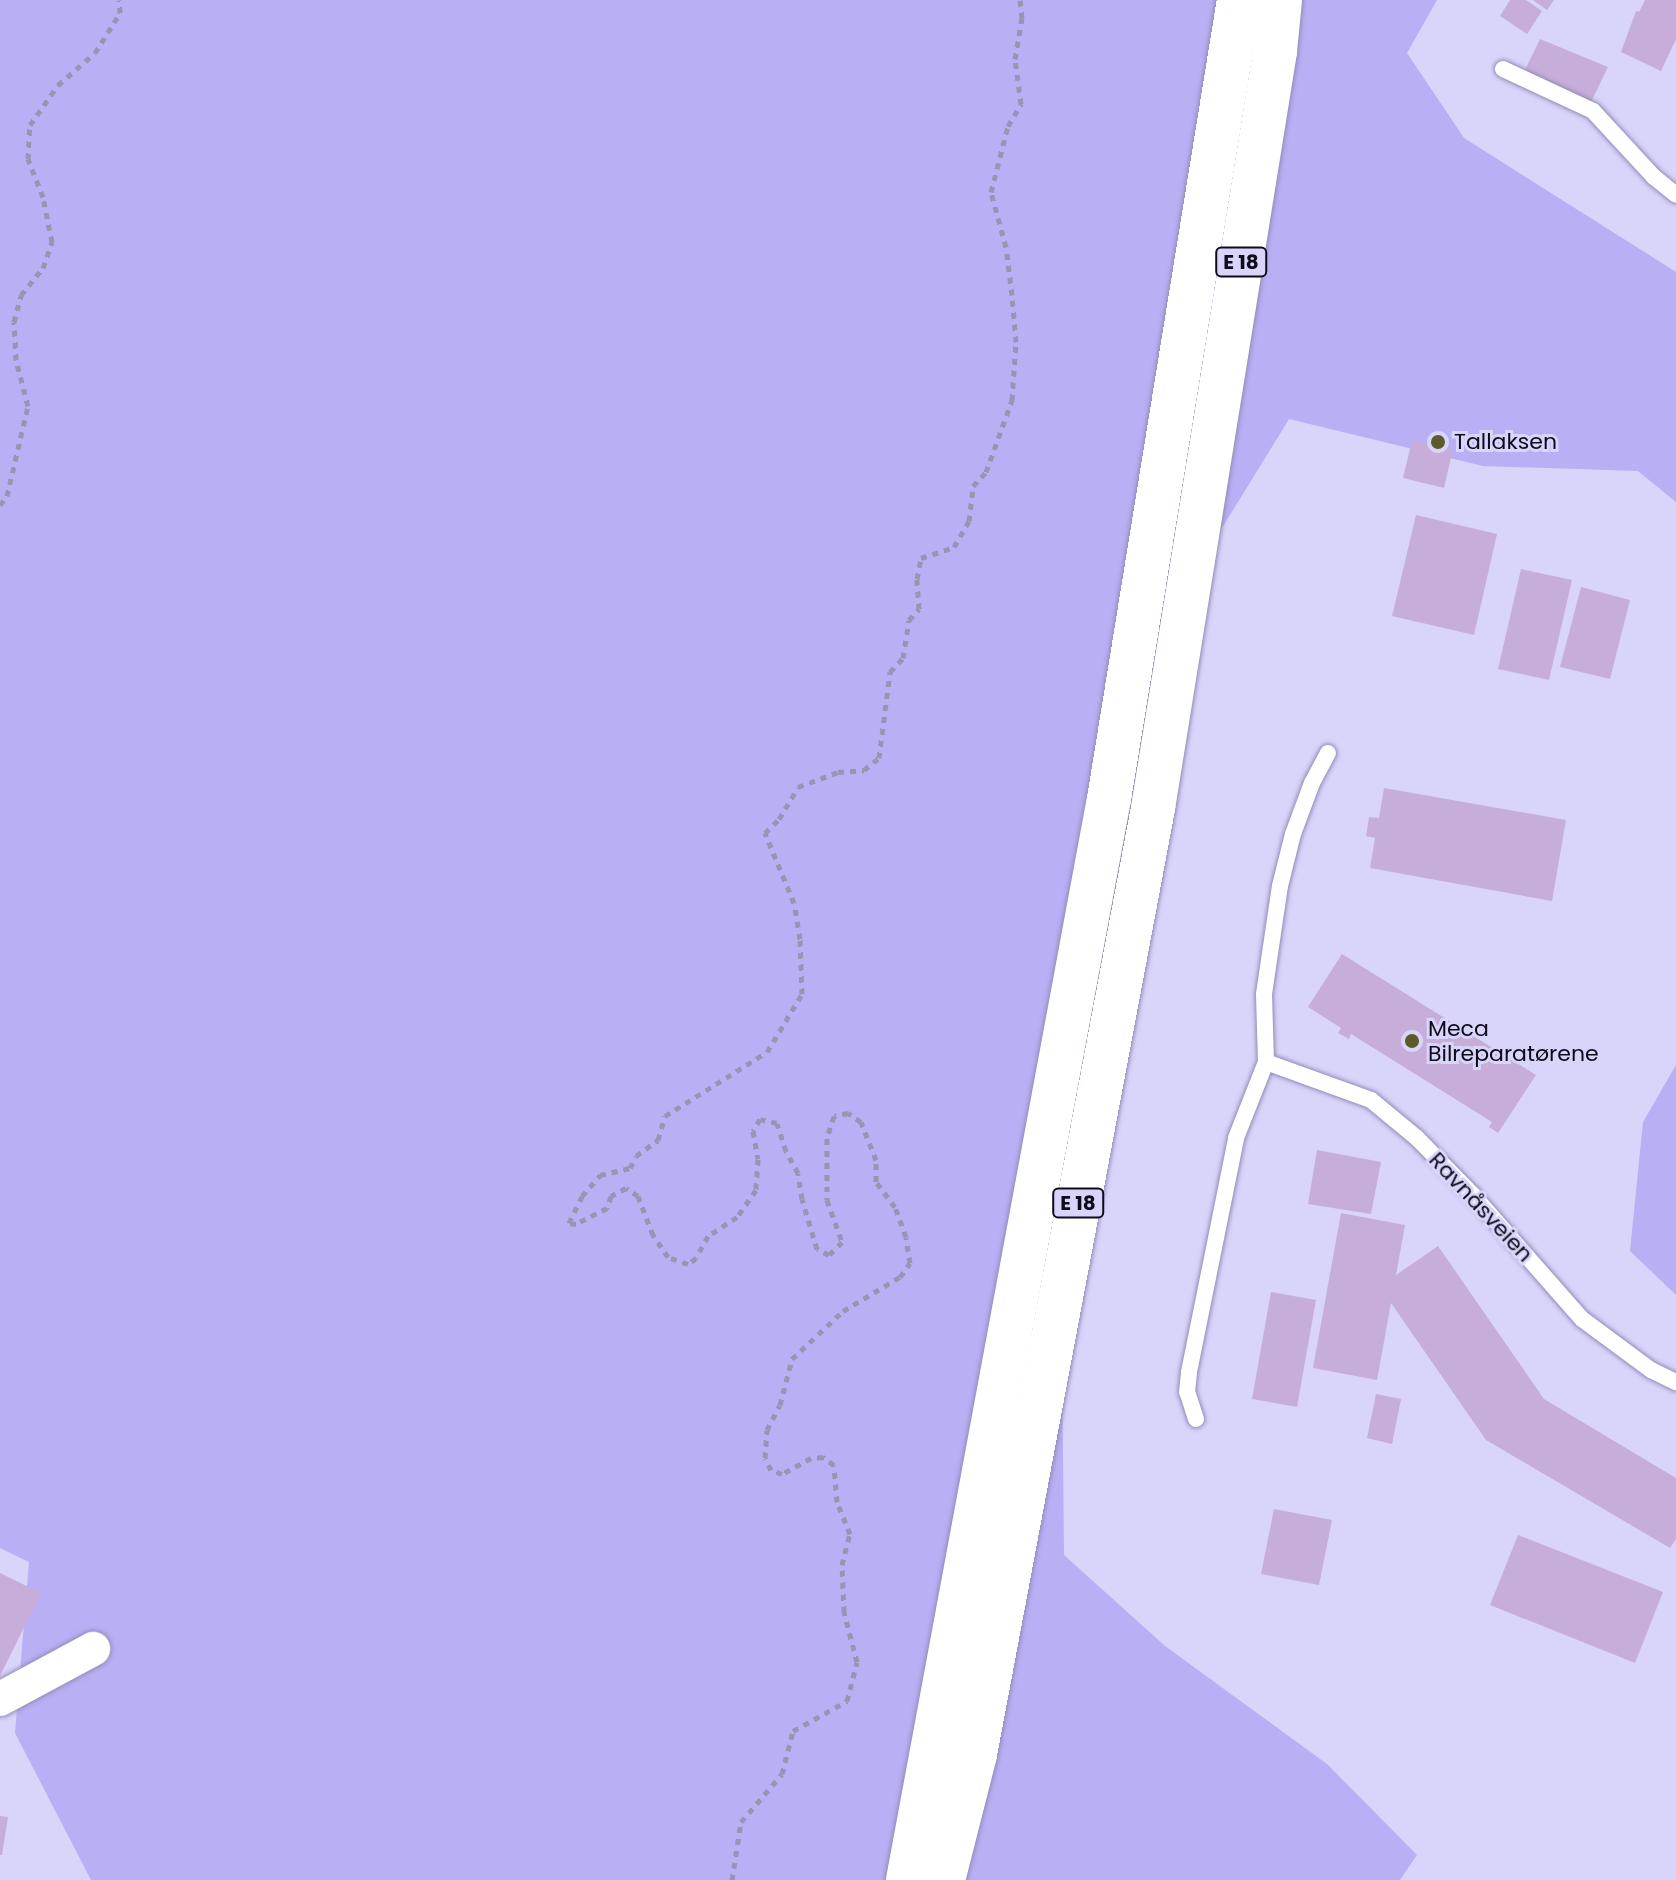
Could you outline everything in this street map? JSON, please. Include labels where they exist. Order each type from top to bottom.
[{"type":"highway","name":"E 18","points":[[908,1880],[1109,799],[1239,0]]},
{"type":"highway","name":"E 18","points":[[943,1880],[975,1754],[1153,808],[1273,67],[1280,0]]},
{"type":"street","points":[[0,1699],[93,1649]]},
{"type":"lane","points":[[1503,69],[1593,111],[1654,177],[1676,195]]},
{"type":"lane","points":[[1196,1419],[1187,1392],[1189,1372],[1236,1138],[1266,1062],[1264,994],[1280,886],[1293,834],[1312,783],[1328,753]]},
{"type":"lane","name":"Ravnåsveien","points":[[1266,1062],[1371,1100],[1417,1138],[1473,1195],[1582,1319],[1651,1370],[1676,1382]]},
{"type":"path","points":[[0,505],[7,496],[28,406],[16,360],[14,322],[21,295],[43,268],[52,242],[43,197],[28,159],[30,125],[58,85],[95,53],[120,13],[119,0]]},
{"type":"path","points":[[732,1880],[741,1822],[782,1774],[793,1731],[847,1701],[857,1662],[844,1612],[842,1565],[850,1534],[837,1502],[834,1465],[823,1457],[811,1458],[782,1474],[771,1470],[765,1458],[767,1430],[780,1405],[792,1359],[843,1311],[900,1277],[910,1263],[906,1237],[895,1207],[876,1182],[876,1160],[861,1122],[848,1113],[834,1116],[827,1138],[827,1200],[842,1242],[829,1255],[817,1249],[805,1212],[798,1173],[777,1123],[760,1119],[753,1131],[758,1159],[756,1190],[737,1217],[708,1236],[696,1258],[688,1264],[668,1257],[653,1235],[638,1196],[626,1188],[611,1196],[607,1208],[576,1224],[569,1223],[582,1196],[600,1175],[630,1168],[636,1156],[658,1140],[665,1116],[767,1052],[802,994],[800,939],[794,903],[765,833],[779,819],[798,787],[838,772],[864,770],[879,758],[890,672],[903,658],[909,620],[919,609],[917,579],[921,558],[954,547],[969,521],[973,486],[986,472],[1012,400],[1016,342],[1012,295],[1006,247],[991,192],[1008,126],[1021,104],[1015,59],[1022,18],[1020,0]]},
{"type":"shaded area","points":[[0,0],[1437,0],[1407,53],[1464,138],[1676,272],[1676,502],[1638,471],[1483,466],[1289,419],[1198,567],[1062,1357],[1064,1555],[1165,1646],[1327,1764],[1417,1855],[1400,1880],[91,1880],[15,1733],[29,1562],[0,1548]]},
{"type":"shaded area","points":[[1676,1065],[1676,1295],[1630,1251],[1643,1122]]},
{"type":"building","points":[[1510,0],[1526,0],[1542,11],[1527,34],[1500,16]]},
{"type":"building","points":[[1533,0],[1554,0],[1547,10]]},
{"type":"building","points":[[1645,0],[1676,0],[1676,39],[1661,71],[1621,52],[1636,11],[1639,12]]},
{"type":"building","points":[[1540,39],[1608,67],[1591,102],[1525,70]]},
{"type":"building","points":[[1412,440],[1453,449],[1444,488],[1403,478]]},
{"type":"building","points":[[1416,515],[1497,534],[1474,635],[1392,616]]},
{"type":"building","points":[[1521,569],[1572,580],[1549,680],[1498,669]]},
{"type":"building","points":[[1581,587],[1630,600],[1610,679],[1560,667]]},
{"type":"building","points":[[1384,788],[1566,820],[1552,901],[1370,868],[1375,838],[1366,836],[1369,817],[1379,818]]},
{"type":"building","points":[[1342,954],[1536,1075],[1498,1133],[1489,1127],[1492,1122],[1351,1034],[1349,1039],[1338,1033],[1341,1028],[1308,1007]]},
{"type":"building","points":[[1317,1150],[1381,1162],[1371,1214],[1308,1204]]},
{"type":"building","points":[[1341,1213],[1405,1225],[1396,1275],[1438,1246],[1544,1399],[1676,1478],[1676,1539],[1670,1548],[1486,1440],[1391,1303],[1377,1380],[1313,1368]]},
{"type":"building","points":[[1271,1292],[1316,1300],[1297,1407],[1252,1399]]},
{"type":"building","points":[[1376,1394],[1401,1399],[1392,1444],[1367,1438]]},
{"type":"building","points":[[1274,1509],[1332,1520],[1319,1585],[1261,1574]]},
{"type":"building","points":[[1518,1535],[1663,1592],[1635,1663],[1490,1605]]},
{"type":"building","points":[[0,1573],[41,1593],[0,1676]]},
{"type":"building","points":[[0,1816],[8,1817],[2,1855],[0,1855]]},
{"type":"place","name":"Tallaksen","points":[[1438,442]]},
{"type":"place","name":"Meca Bilreparatørene","points":[[1412,1041]]}]
